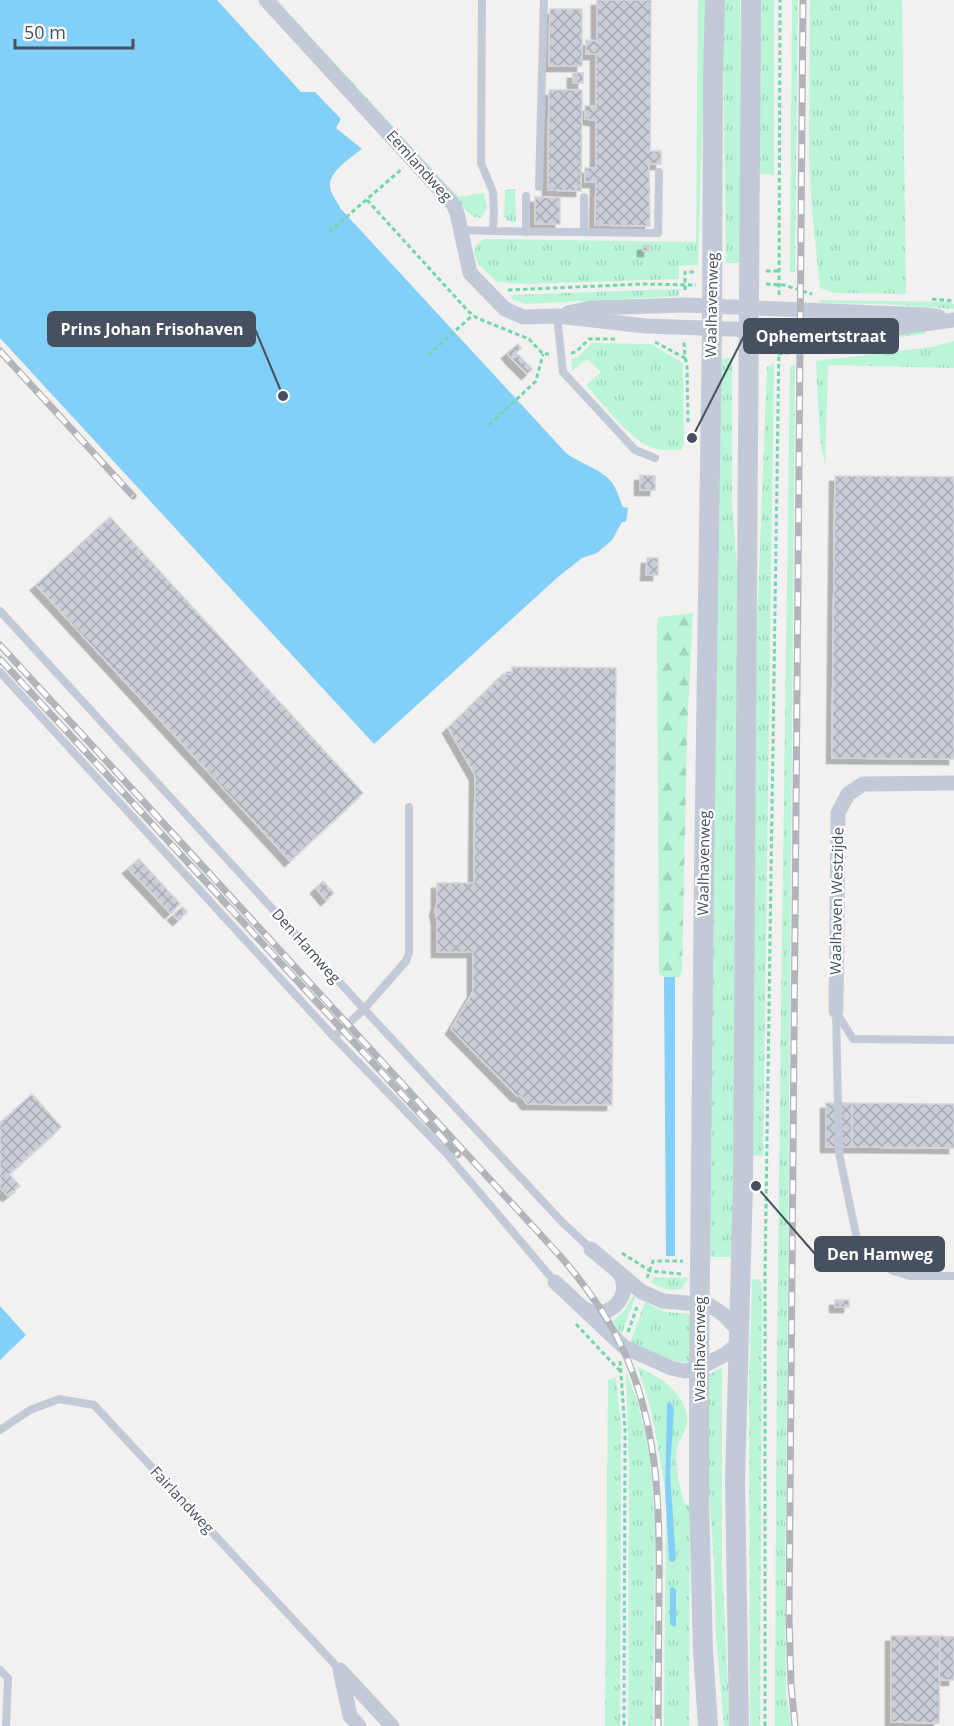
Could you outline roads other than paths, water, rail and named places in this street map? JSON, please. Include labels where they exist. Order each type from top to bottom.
[{"type":"street","name":"Eemlandweg","points":[[266,0],[453,204],[461,230],[468,269],[505,309],[518,316],[557,316],[631,325],[779,332],[895,328],[954,320]]},
{"type":"street","name":"Waalhavenweg","points":[[708,1726],[703,1651],[699,1501],[699,1368],[715,0]]},
{"type":"street","points":[[739,1726],[735,1481],[740,1338],[745,994],[751,0]]},
{"type":"street","name":"Eemlandweg","points":[[557,316],[590,308],[685,305],[926,315],[954,320]]},
{"type":"street","name":"Waalhaven Westzijde","points":[[836,1011],[838,813],[843,803],[848,794],[863,784],[954,783]]},
{"type":"street","name":"Den Hamweg","points":[[591,1249],[642,1292],[663,1301],[709,1305],[723,1314],[740,1338]]},
{"type":"street","points":[[573,1299],[593,1313],[610,1311],[623,1294],[623,1282],[619,1273]]},
{"type":"street","points":[[555,1282],[624,1347],[671,1368],[685,1371],[699,1368],[724,1355],[740,1338]]},
{"type":"street","points":[[671,1368],[688,1384],[700,1406]]},
{"type":"street","points":[[340,1670],[350,1716],[359,1726]]},
{"type":"street","name":"Fairlandweg","points":[[340,1670],[392,1726]]},
{"type":"lane","points":[[482,0],[481,164],[493,192],[493,231]]},
{"type":"lane","points":[[539,187],[544,0]]},
{"type":"lane","points":[[461,230],[658,233],[659,172]]},
{"type":"lane","points":[[526,195],[526,232]]},
{"type":"lane","points":[[584,197],[584,232]]},
{"type":"lane","points":[[557,316],[563,372],[635,450],[656,458]]},
{"type":"lane","name":"Den Hamweg","points":[[0,611],[364,1009],[562,1222],[591,1249]]},
{"type":"lane","points":[[0,672],[334,1037],[446,1154],[555,1282]]},
{"type":"lane","points":[[334,1037],[364,1009],[400,969],[409,953],[409,807]]},
{"type":"lane","points":[[836,1011],[841,1023],[853,1039],[954,1040]]},
{"type":"lane","points":[[836,1011],[839,1153],[858,1244],[874,1260],[893,1271],[910,1276],[954,1276]]},
{"type":"lane","name":"Fairlandweg","points":[[0,1430],[30,1410],[59,1399],[94,1405],[340,1670]]},
{"type":"lane","points":[[0,1670],[8,1678],[6,1726]]},
{"type":"water","points":[[0,0],[217,0],[301,92],[315,92],[341,119],[336,128],[362,149],[340,167],[331,179],[331,191],[341,209],[566,453],[608,478],[623,507],[628,508],[626,522],[622,522],[612,540],[597,553],[582,558],[558,577],[374,744],[0,338]]},
{"type":"water","points":[[664,977],[675,977],[675,1256],[666,1256]]},
{"type":"water","points":[[0,1306],[26,1335],[0,1360]]},
{"type":"water","points":[[667,1403],[672,1404],[674,1408],[670,1472],[676,1559],[673,1562],[669,1561],[665,1489]]},
{"type":"water","points":[[672,1586],[676,1590],[676,1625],[674,1627],[670,1624],[670,1589]]},
{"type":"railway","points":[[795,1726],[789,1616],[803,0]]},
{"type":"railway","points":[[0,351],[133,496]]},
{"type":"railway","points":[[0,645],[561,1257],[608,1320],[633,1373],[649,1433],[654,1464],[659,1526],[658,1726]]},
{"type":"railway","points":[[0,659],[458,1155]]},
{"type":"place","name":"Prins Johan Frisohaven","points":[[283,396]]},
{"type":"place","name":"Ophemertstraat","points":[[692,438]]},
{"type":"place","name":"Den Hamweg","points":[[756,1186]]}]
